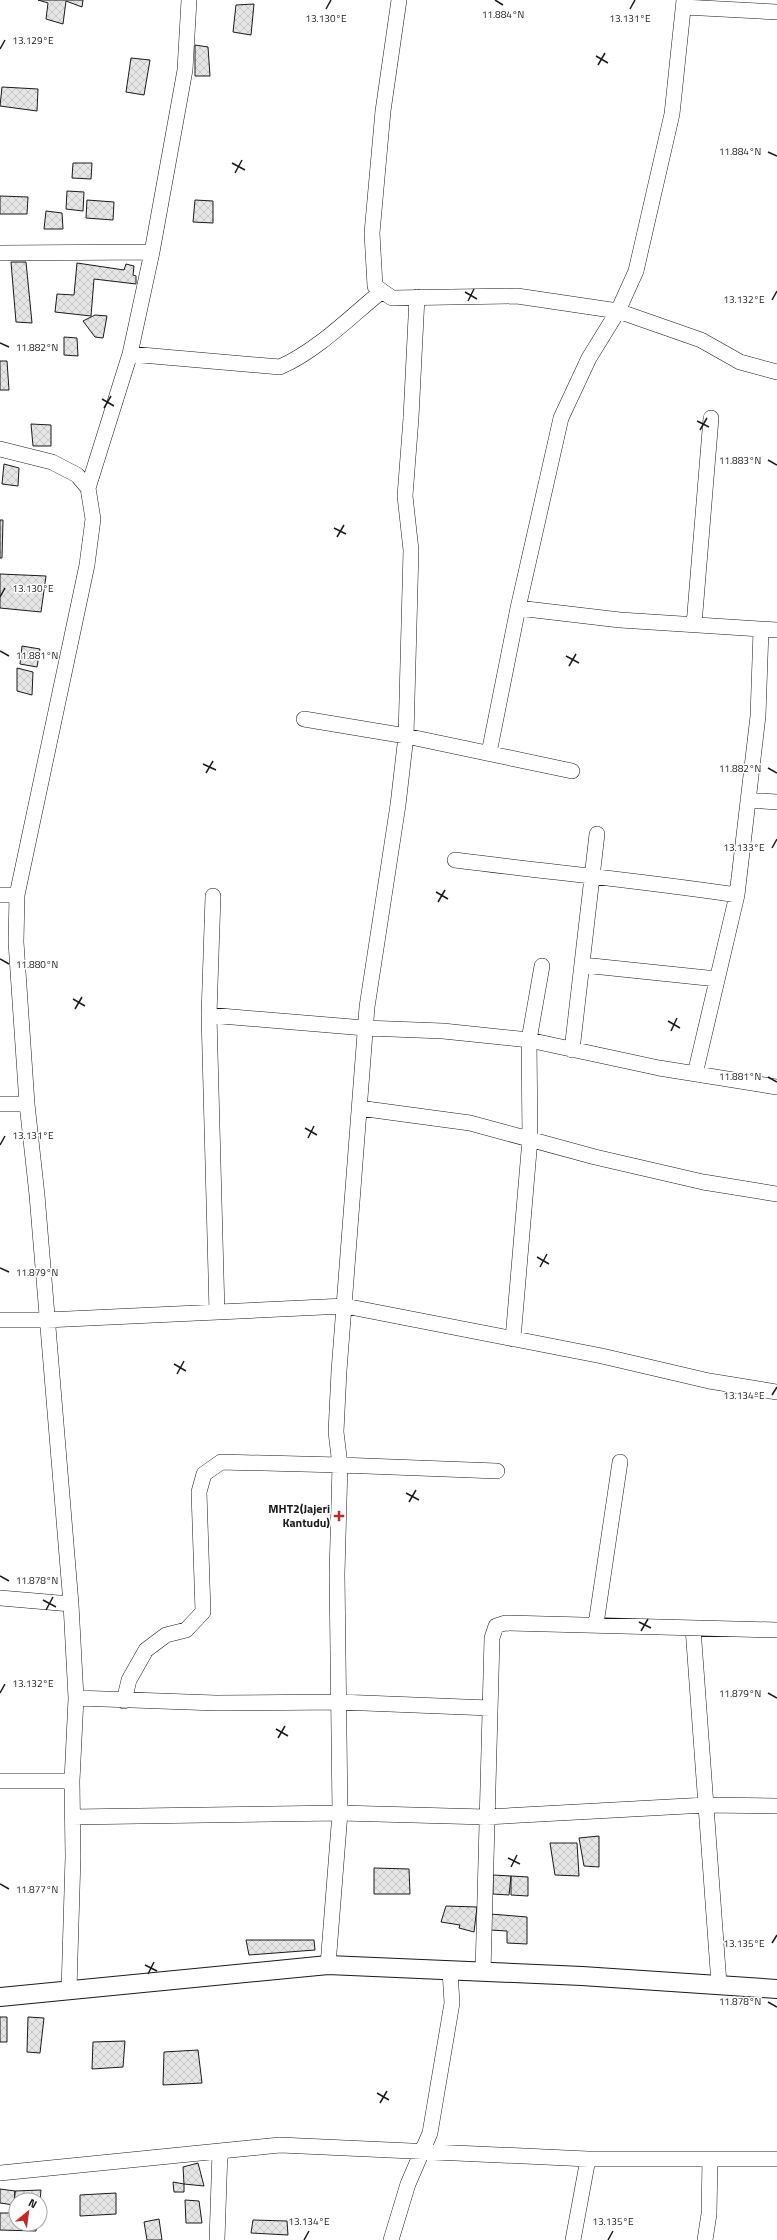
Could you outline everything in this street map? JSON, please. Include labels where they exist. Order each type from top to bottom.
[{"type":"street","points":[[69,1990],[72,1781],[76,1698],[70,1604],[37,1195],[27,1104],[16,942],[17,895],[87,565],[93,519],[88,488],[130,354],[152,252],[185,70],[188,0]]},
{"type":"street","points":[[399,0],[383,111],[372,233],[375,286],[392,298],[517,296],[618,311],[701,340],[740,362],[777,372]]},
{"type":"street","points":[[488,753],[518,608],[561,418],[589,358],[618,311],[636,271],[672,114],[683,4],[777,12]]},
{"type":"street","points":[[0,253],[152,252]]},
{"type":"street","points":[[130,354],[280,367],[305,353],[382,291]]},
{"type":"street","points":[[328,1965],[340,1813],[337,1574],[340,1465],[336,1432],[365,1028],[398,805],[406,736],[411,550],[405,496],[411,418],[416,297]]},
{"type":"street","points":[[694,625],[711,418]]},
{"type":"street","points":[[0,450],[52,462],[77,475],[88,488]]},
{"type":"street","points":[[518,608],[620,620],[777,630]]},
{"type":"street","points":[[696,1074],[737,895],[758,716],[761,630]]},
{"type":"street","points":[[304,719],[406,736],[572,771]]},
{"type":"street","points":[[748,800],[777,802]]},
{"type":"street","points":[[572,1050],[597,834]]},
{"type":"street","points":[[455,860],[593,877],[638,880],[737,895]]},
{"type":"street","points":[[0,895],[17,895]]},
{"type":"street","points":[[213,896],[209,1015],[216,1312]]},
{"type":"street","points":[[583,965],[717,979]]},
{"type":"street","points":[[513,1339],[530,1139],[529,1040],[542,966]]},
{"type":"street","points":[[209,1015],[365,1028],[443,1031],[529,1040],[572,1050],[696,1074],[777,1087]]},
{"type":"street","points":[[0,1104],[27,1104]]},
{"type":"street","points":[[359,1108],[470,1122],[530,1139],[703,1182],[777,1194]]},
{"type":"street","points":[[0,1320],[46,1320],[345,1306],[602,1356],[709,1380],[777,1392]]},
{"type":"street","points":[[124,1701],[129,1680],[146,1650],[166,1635],[186,1630],[203,1612],[199,1492],[204,1474],[221,1462],[496,1471]]},
{"type":"street","points":[[596,1624],[620,1462]]},
{"type":"street","points":[[0,1598],[70,1604]]},
{"type":"street","points":[[483,1972],[492,1638],[496,1626],[505,1623],[596,1624],[777,1630]]},
{"type":"street","points":[[693,1628],[719,1984]]},
{"type":"street","points":[[76,1698],[124,1701],[216,1703],[339,1702],[490,1708]]},
{"type":"street","points":[[0,1781],[72,1781]]},
{"type":"street","points":[[72,1816],[340,1813],[486,1817],[706,1805],[777,1806]]},
{"type":"street","points":[[0,1997],[328,1965],[719,1984],[777,1989]]},
{"type":"street","points":[[391,2240],[408,2184],[430,2133],[452,2003],[450,1971]]},
{"type":"street","points":[[0,2174],[280,2145],[423,2150],[588,2159],[777,2159]]},
{"type":"street","points":[[217,2240],[220,2151]]},
{"type":"street","points":[[573,2240],[588,2159]]},
{"type":"street","points":[[705,2240],[709,2214],[710,2159]]},
{"type":"building","points":[[38,0],[83,0],[82,7],[66,1],[63,24],[46,19],[48,3]]},
{"type":"building","points":[[254,4],[251,35],[233,32],[236,5]]},
{"type":"building","points":[[195,45],[208,47],[210,76],[195,76]]},
{"type":"building","points":[[131,58],[150,60],[144,95],[126,92]]},
{"type":"building","points":[[2,87],[38,89],[37,111],[0,106]]},
{"type":"building","points":[[73,163],[92,163],[91,179],[72,178]]},
{"type":"building","points":[[67,191],[84,192],[83,211],[66,209]]},
{"type":"building","points":[[0,196],[28,197],[27,214],[0,214]]},
{"type":"building","points":[[87,200],[114,202],[113,220],[86,218]]},
{"type":"building","points":[[195,200],[213,201],[213,223],[193,222]]},
{"type":"building","points":[[46,211],[62,213],[63,229],[44,229]]},
{"type":"building","points":[[11,262],[26,262],[32,323],[16,322]]},
{"type":"building","points":[[77,263],[124,270],[126,264],[134,266],[133,275],[136,276],[136,284],[94,279],[91,316],[55,312],[57,294],[74,295]]},
{"type":"building","points":[[95,315],[107,316],[103,338],[95,337],[83,321]]},
{"type":"building","points":[[64,337],[77,338],[78,356],[64,355]]},
{"type":"building","points":[[0,361],[7,361],[9,390],[0,390]]},
{"type":"building","points":[[31,424],[51,425],[51,446],[33,446]]},
{"type":"building","points":[[4,464],[19,468],[18,486],[2,484]]},
{"type":"building","points":[[0,520],[3,520],[2,558],[0,558]]},
{"type":"building","points":[[0,574],[46,576],[41,612],[0,608]]},
{"type":"building","points":[[22,646],[40,649],[37,667],[20,664]]},
{"type":"building","points":[[17,668],[33,672],[32,695],[17,691]]},
{"type":"building","points":[[599,1836],[599,1867],[584,1866],[579,1838]]},
{"type":"building","points":[[550,1843],[577,1843],[579,1876],[555,1875]]},
{"type":"building","points":[[374,1868],[409,1869],[410,1894],[374,1894]]},
{"type":"building","points":[[493,1875],[511,1876],[509,1895],[493,1894]]},
{"type":"building","points":[[511,1876],[528,1877],[528,1896],[511,1895]]},
{"type":"building","points":[[446,1906],[477,1907],[474,1932],[459,1928],[460,1925],[441,1922]]},
{"type":"building","points":[[490,1914],[527,1917],[527,1944],[507,1943],[507,1931],[490,1930]]},
{"type":"building","points":[[246,1940],[314,1940],[315,1950],[249,1955]]},
{"type":"building","points":[[0,2017],[7,2017],[7,2042],[0,2042]]},
{"type":"building","points":[[28,2017],[44,2018],[40,2053],[27,2052]]},
{"type":"building","points":[[125,2041],[123,2067],[92,2069],[93,2042]]},
{"type":"building","points":[[198,2050],[202,2083],[163,2085],[164,2052]]},
{"type":"building","points":[[198,2163],[204,2186],[184,2184],[183,2167]]},
{"type":"building","points":[[173,2182],[184,2184],[184,2192],[174,2192]]},
{"type":"building","points":[[0,2189],[15,2191],[8,2192],[8,2204],[0,2203]]},
{"type":"building","points":[[41,2190],[41,2192],[15,2191]]},
{"type":"building","points":[[116,2193],[116,2214],[80,2216],[80,2195]]},
{"type":"building","points":[[185,2200],[199,2201],[202,2223],[186,2223]]},
{"type":"building","points":[[0,2213],[8,2213],[8,2230],[0,2230]]},
{"type":"building","points":[[159,2219],[162,2240],[147,2240],[144,2222]]},
{"type":"building","points":[[253,2220],[287,2221],[288,2235],[251,2233]]},
{"type":"place","name":"MHT2(Jajeri Kantudu)","points":[[339,1516]]}]
